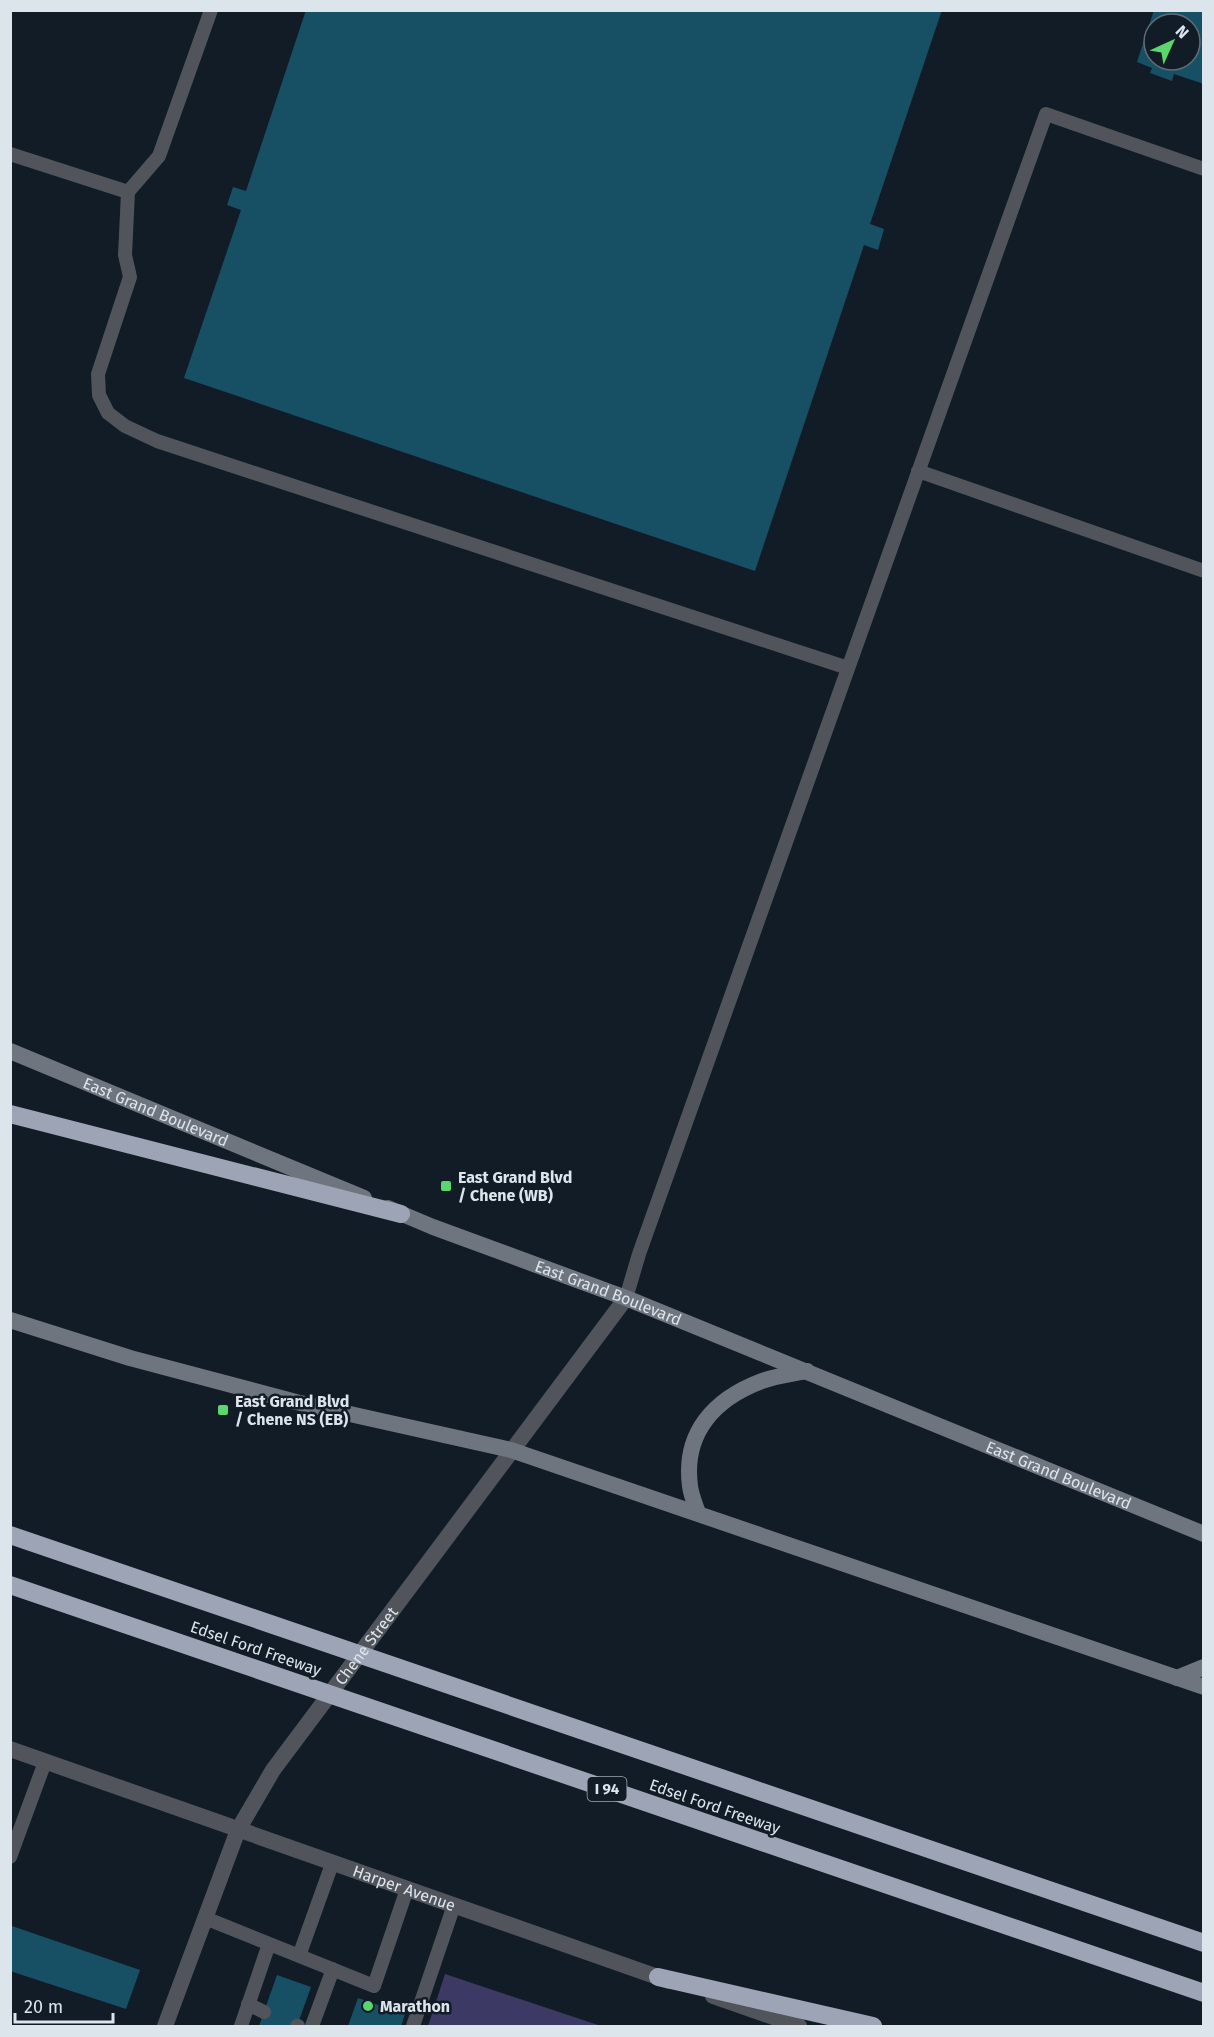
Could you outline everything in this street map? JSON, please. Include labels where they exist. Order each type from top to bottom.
[{"type":"highway","points":[[10,1114],[401,1214]]},
{"type":"highway","name":"Edsel Ford Freeway","points":[[10,1535],[1203,1943]]},
{"type":"highway","name":"Edsel Ford Freeway","points":[[10,1585],[1203,1993]]},
{"type":"highway","points":[[658,1977],[873,2026]]},
{"type":"main road","name":"East Grand Boulevard","points":[[10,1051],[401,1214],[626,1298],[1203,1534]]},
{"type":"main road","points":[[10,1320],[130,1358],[296,1402],[511,1450],[1203,1687]]},
{"type":"main road","points":[[698,1513],[690,1488],[689,1466],[691,1449],[697,1432],[708,1416],[741,1391],[763,1381],[807,1371]]},
{"type":"main road","points":[[1177,1678],[1203,1667]]},
{"type":"street","name":"Chene Street","points":[[166,2026],[238,1830],[273,1770],[626,1298]]},
{"type":"street","name":"Harper Avenue","points":[[10,1749],[332,1864],[407,1888],[799,2026]]},
{"type":"lane","points":[[211,10],[159,156],[128,192],[125,255],[130,277],[98,374],[99,395],[108,412],[125,426],[157,441],[848,669]]},
{"type":"lane","points":[[626,1298],[639,1254],[1046,114],[1203,169]]},
{"type":"lane","points":[[10,154],[128,192]]},
{"type":"lane","points":[[918,471],[1203,571]]},
{"type":"lane","points":[[10,1857],[45,1762]]},
{"type":"lane","points":[[299,1956],[332,1864]]},
{"type":"lane","points":[[205,1918],[374,1986],[407,1888]]},
{"type":"lane","points":[[413,2026],[454,1905]]},
{"type":"lane","points":[[241,2026],[269,1944]]},
{"type":"lane","points":[[312,2026],[333,1969]]},
{"type":"lane","points":[[248,2004],[264,2012]]},
{"type":"shaded area","points":[[445,1974],[601,2026],[428,2026]]},
{"type":"building","points":[[306,10],[942,10],[870,224],[884,229],[878,250],[864,245],[755,571],[184,378],[241,210],[227,205],[233,187],[246,191]]},
{"type":"building","points":[[1154,10],[1204,10],[1204,84],[1174,74],[1172,81],[1150,73],[1202,72],[1202,12],[1153,12]]},
{"type":"building","points":[[1142,47],[1142,64],[1137,62]]},
{"type":"building","points":[[12,1926],[140,1970],[126,2009],[10,1971]]},
{"type":"building","points":[[277,1975],[311,1987],[297,2026],[259,2026]]},
{"type":"building","name":"Marathon","points":[[358,1998],[405,2014],[401,2026],[348,2026]]},
{"type":"place","name":"East Grand Blvd / Chene (WB)","points":[[446,1186]]},
{"type":"place","name":"East Grand Blvd / Chene NS (EB)","points":[[223,1410]]},
{"type":"place","name":"Marathon","points":[[368,2006]]}]
